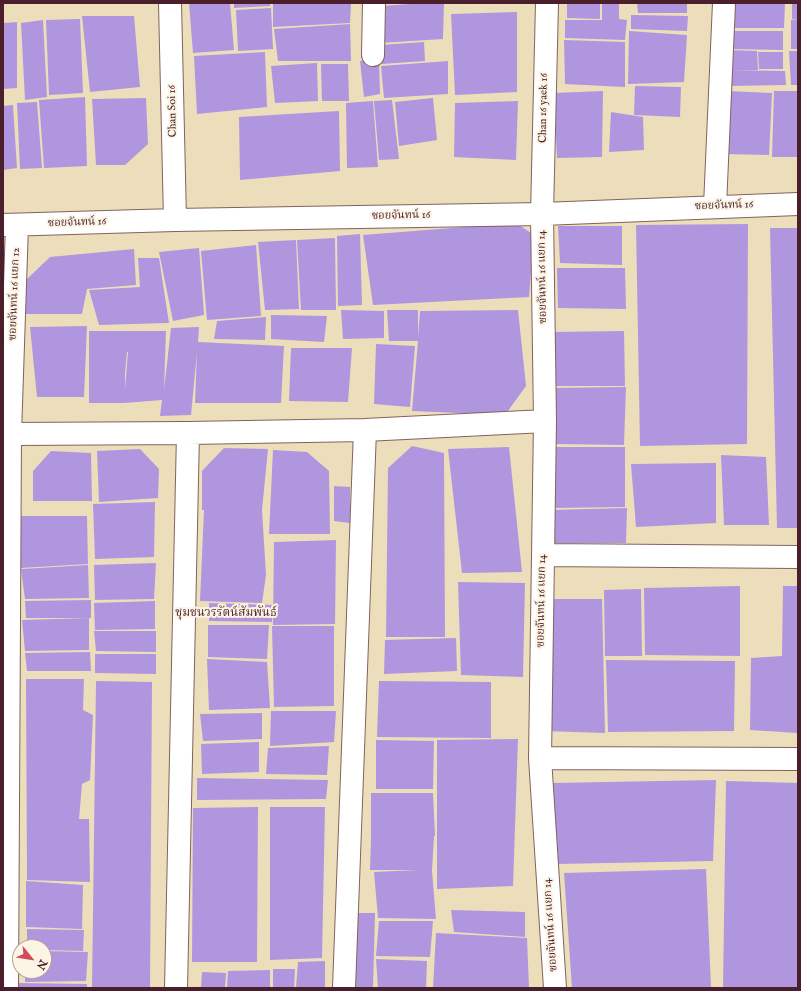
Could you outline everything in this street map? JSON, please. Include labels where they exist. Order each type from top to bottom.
[{"type":"street","name":"Chan Soi 16","points":[[170,3],[175,220]]},
{"type":"street","points":[[373,55],[374,3]]},
{"type":"street","name":"Chan 16 yaek 16","points":[[542,214],[547,3]]},
{"type":"street","points":[[715,206],[724,3]]},
{"type":"street","name":"ซอยจันทน์ 16","points":[[10,225],[175,220],[542,214],[715,206],[798,204]]},
{"type":"street","name":"ซอยจันทน์ 16 แยก 14","points":[[542,214],[545,421],[540,758],[555,988]]},
{"type":"street","name":"ซอยจันทน์ 16 แยก 12","points":[[7,988],[10,225]]},
{"type":"street","points":[[10,434],[365,430],[545,421]]},
{"type":"street","points":[[344,988],[365,430]]},
{"type":"street","points":[[176,988],[188,433]]},
{"type":"street","points":[[543,555],[798,557]]},
{"type":"street","points":[[540,758],[798,759]]},
{"type":"building","points":[[189,3],[230,3],[234,50],[193,53]]},
{"type":"building","points":[[234,3],[270,3],[270,6],[234,8]]},
{"type":"building","points":[[273,3],[351,3],[350,23],[273,27]]},
{"type":"building","points":[[444,3],[443,39],[380,43],[380,6]]},
{"type":"building","points":[[567,3],[600,3],[600,19],[567,18]]},
{"type":"building","points":[[602,3],[619,3],[619,19],[627,20],[625,40],[565,38],[565,20],[602,20]]},
{"type":"building","points":[[637,3],[687,3],[687,13],[638,13]]},
{"type":"building","points":[[732,3],[785,3],[784,28],[733,28]]},
{"type":"building","points":[[792,3],[798,3],[798,19],[792,19]]},
{"type":"building","points":[[271,8],[273,49],[238,51],[236,10]]},
{"type":"building","points":[[517,12],[517,92],[455,95],[451,14]]},
{"type":"building","points":[[631,15],[688,16],[687,31],[631,29]]},
{"type":"building","points":[[82,16],[134,16],[140,87],[90,92]]},
{"type":"building","points":[[80,19],[83,93],[49,95],[46,20]]},
{"type":"building","points":[[798,19],[798,49],[791,49],[791,20]]},
{"type":"building","points":[[43,20],[47,97],[25,100],[21,23]]},
{"type":"building","points":[[17,22],[17,88],[3,89],[3,23]]},
{"type":"building","points":[[350,24],[351,61],[278,61],[274,29]]},
{"type":"building","points":[[629,31],[687,35],[684,82],[628,84]]},
{"type":"building","points":[[731,31],[783,31],[783,50],[731,49]]},
{"type":"building","points":[[564,40],[625,42],[625,87],[565,84]]},
{"type":"building","points":[[424,42],[425,61],[382,64],[380,45]]},
{"type":"building","points":[[729,50],[757,51],[758,70],[730,70]]},
{"type":"building","points":[[789,51],[798,51],[798,85],[791,85]]},
{"type":"building","points":[[265,52],[267,107],[197,114],[194,56]]},
{"type":"building","points":[[758,52],[783,52],[783,69],[759,69]]},
{"type":"building","points":[[379,60],[380,94],[364,97],[360,61]]},
{"type":"building","points":[[448,61],[448,94],[384,98],[381,66]]},
{"type":"building","points":[[317,63],[318,101],[275,103],[271,66]]},
{"type":"building","points":[[321,64],[348,64],[349,101],[322,101]]},
{"type":"building","points":[[729,70],[785,71],[786,85],[729,86]]},
{"type":"building","points":[[635,86],[681,87],[680,117],[634,115]]},
{"type":"building","points":[[603,91],[602,157],[557,158],[554,93]]},
{"type":"building","points":[[728,91],[772,93],[769,155],[724,154]]},
{"type":"building","points":[[774,91],[798,91],[798,157],[772,157]]},
{"type":"building","points":[[85,97],[87,166],[44,168],[39,100]]},
{"type":"building","points":[[146,98],[148,144],[125,165],[96,165],[92,99]]},
{"type":"building","points":[[433,98],[437,140],[399,146],[395,102]]},
{"type":"building","points":[[392,100],[399,159],[379,160],[374,101]]},
{"type":"building","points":[[373,101],[378,167],[347,168],[346,103]]},
{"type":"building","points":[[518,101],[516,160],[454,157],[455,103]]},
{"type":"building","points":[[37,102],[42,168],[20,169],[17,103]]},
{"type":"building","points":[[13,105],[17,168],[3,170],[3,106]]},
{"type":"building","points":[[339,111],[340,171],[240,180],[239,117]]},
{"type":"building","points":[[611,112],[643,117],[644,150],[609,152]]},
{"type":"building","points":[[516,223],[534,235],[529,297],[373,305],[363,235]]},
{"type":"building","points":[[748,224],[747,444],[640,446],[636,225]]},
{"type":"building","points":[[558,226],[622,226],[622,265],[560,263]]},
{"type":"building","points":[[770,228],[798,228],[798,528],[777,528]]},
{"type":"building","points":[[360,234],[362,305],[338,306],[337,236]]},
{"type":"building","points":[[335,238],[336,310],[301,310],[297,240]]},
{"type":"building","points":[[296,240],[299,309],[265,310],[258,242]]},
{"type":"building","points":[[256,245],[261,316],[207,320],[201,251]]},
{"type":"building","points":[[199,248],[204,315],[173,321],[159,252]]},
{"type":"building","points":[[134,249],[136,285],[87,289],[82,314],[25,314],[26,280],[50,257]]},
{"type":"building","points":[[138,258],[159,258],[169,323],[99,325],[89,290],[140,287]]},
{"type":"building","points":[[557,268],[625,268],[626,309],[558,308]]},
{"type":"building","points":[[341,310],[384,311],[384,338],[343,339]]},
{"type":"building","points":[[387,310],[418,310],[418,338],[420,311],[518,310],[526,386],[505,415],[412,411],[418,341],[389,341]]},
{"type":"building","points":[[271,315],[327,316],[324,342],[271,339]]},
{"type":"building","points":[[266,317],[265,340],[214,339],[217,321]]},
{"type":"building","points":[[87,326],[84,397],[37,397],[30,327]]},
{"type":"building","points":[[199,327],[198,342],[284,346],[281,403],[195,403],[197,352],[191,415],[160,416],[162,400],[124,403],[89,403],[89,331],[166,331],[164,390],[171,328]],"holes":[[[128,352],[125,389],[125,373]]]},
{"type":"building","points":[[624,331],[625,386],[553,386],[552,332]]},
{"type":"building","points":[[376,344],[415,346],[410,407],[374,404]]},
{"type":"building","points":[[291,348],[352,348],[348,402],[289,401]]},
{"type":"building","points":[[626,387],[624,445],[555,444],[552,388]]},
{"type":"building","points":[[412,446],[444,453],[445,637],[386,637],[388,468]]},
{"type":"building","points":[[509,447],[522,572],[462,573],[448,449]]},
{"type":"building","points":[[553,447],[625,447],[625,507],[552,508]]},
{"type":"building","points":[[224,448],[268,449],[262,510],[266,575],[262,603],[200,601],[204,510],[202,510],[202,471]]},
{"type":"building","points":[[140,449],[159,469],[158,498],[99,502],[97,451]]},
{"type":"building","points":[[273,450],[307,452],[329,471],[330,534],[269,534]]},
{"type":"building","points":[[51,451],[91,453],[92,501],[33,501],[33,471]]},
{"type":"building","points":[[721,455],[766,457],[769,525],[724,525]]},
{"type":"building","points":[[716,463],[716,523],[636,527],[631,464]]},
{"type":"building","points":[[334,486],[350,487],[350,523],[334,521]]},
{"type":"building","points":[[155,502],[154,557],[95,559],[93,504]]},
{"type":"building","points":[[627,508],[626,543],[551,543],[550,510]]},
{"type":"building","points":[[18,516],[87,516],[88,564],[21,568]]},
{"type":"building","points":[[336,540],[335,624],[273,625],[274,542]]},
{"type":"building","points":[[156,563],[154,599],[95,600],[94,565]]},
{"type":"building","points":[[88,565],[89,598],[25,599],[21,569]]},
{"type":"building","points":[[458,582],[525,583],[523,677],[461,675]]},
{"type":"building","points":[[740,586],[740,656],[645,655],[644,588]]},
{"type":"building","points":[[783,586],[798,586],[798,733],[750,730],[751,658],[782,656]]},
{"type":"building","points":[[641,589],[642,656],[605,656],[604,590]]},
{"type":"building","points":[[546,599],[602,599],[605,733],[544,731]]},
{"type":"building","points":[[91,600],[91,618],[26,618],[25,601]]},
{"type":"building","points":[[155,601],[155,629],[95,630],[94,603]]},
{"type":"building","points":[[209,603],[273,605],[272,622],[209,621]]},
{"type":"building","points":[[89,618],[89,650],[25,651],[22,620]]},
{"type":"building","points":[[208,625],[269,625],[267,659],[208,657]]},
{"type":"building","points":[[272,626],[334,626],[334,706],[274,707]]},
{"type":"building","points":[[94,631],[156,631],[156,652],[96,651]]},
{"type":"building","points":[[456,638],[457,671],[384,674],[385,640]]},
{"type":"building","points":[[90,652],[91,671],[27,671],[25,653]]},
{"type":"building","points":[[95,654],[156,654],[156,674],[95,673]]},
{"type":"building","points":[[207,659],[267,662],[270,708],[209,710]]},
{"type":"building","points":[[606,660],[735,661],[734,731],[608,732]]},
{"type":"building","points":[[26,679],[84,679],[83,710],[93,715],[90,780],[82,784],[79,819],[89,819],[90,882],[27,880]]},
{"type":"building","points":[[96,681],[152,682],[150,988],[92,988]]},
{"type":"building","points":[[379,681],[491,682],[491,738],[377,737]]},
{"type":"building","points":[[271,711],[336,711],[334,742],[270,746]]},
{"type":"building","points":[[262,713],[262,739],[203,741],[200,714]]},
{"type":"building","points":[[518,739],[513,886],[437,889],[437,740]]},
{"type":"building","points":[[376,740],[434,741],[433,789],[376,789]]},
{"type":"building","points":[[259,742],[259,772],[202,774],[201,744]]},
{"type":"building","points":[[329,746],[327,775],[266,774],[268,748]]},
{"type":"building","points":[[197,778],[328,780],[326,799],[197,800]]},
{"type":"building","points":[[716,780],[713,861],[556,864],[552,783]]},
{"type":"building","points":[[726,781],[798,783],[798,988],[723,988]]},
{"type":"building","points":[[371,793],[433,793],[435,836],[432,871],[436,919],[378,918],[374,872],[418,870],[370,870]]},
{"type":"building","points":[[258,807],[257,962],[192,962],[193,808]]},
{"type":"building","points":[[270,807],[325,807],[322,958],[270,960]]},
{"type":"building","points":[[706,869],[711,988],[572,988],[564,873]]},
{"type":"building","points":[[26,881],[83,885],[82,929],[26,927]]},
{"type":"building","points":[[451,910],[525,912],[525,937],[454,932]]},
{"type":"building","points":[[355,913],[375,913],[373,988],[353,988]]},
{"type":"building","points":[[379,921],[433,921],[430,957],[376,956]]},
{"type":"building","points":[[27,929],[84,930],[83,951],[52,950],[52,939],[27,939]]},
{"type":"building","points":[[436,933],[527,938],[529,988],[433,988]]},
{"type":"building","points":[[52,951],[88,952],[86,981],[25,982],[25,979],[52,979]]},
{"type":"building","points":[[376,959],[427,961],[426,988],[378,988]]},
{"type":"building","points":[[325,961],[325,988],[296,988],[298,962]]},
{"type":"building","points":[[273,969],[295,969],[294,988],[273,988]]},
{"type":"building","points":[[270,970],[270,988],[227,988],[228,971]]},
{"type":"building","points":[[202,972],[226,973],[225,988],[201,988]]},
{"type":"building","points":[[19,983],[87,984],[87,988],[19,988]]},
{"type":"district","name":"ชุมชนวรรัตน์สัมพันธ์","points":[[226,614]]}]
